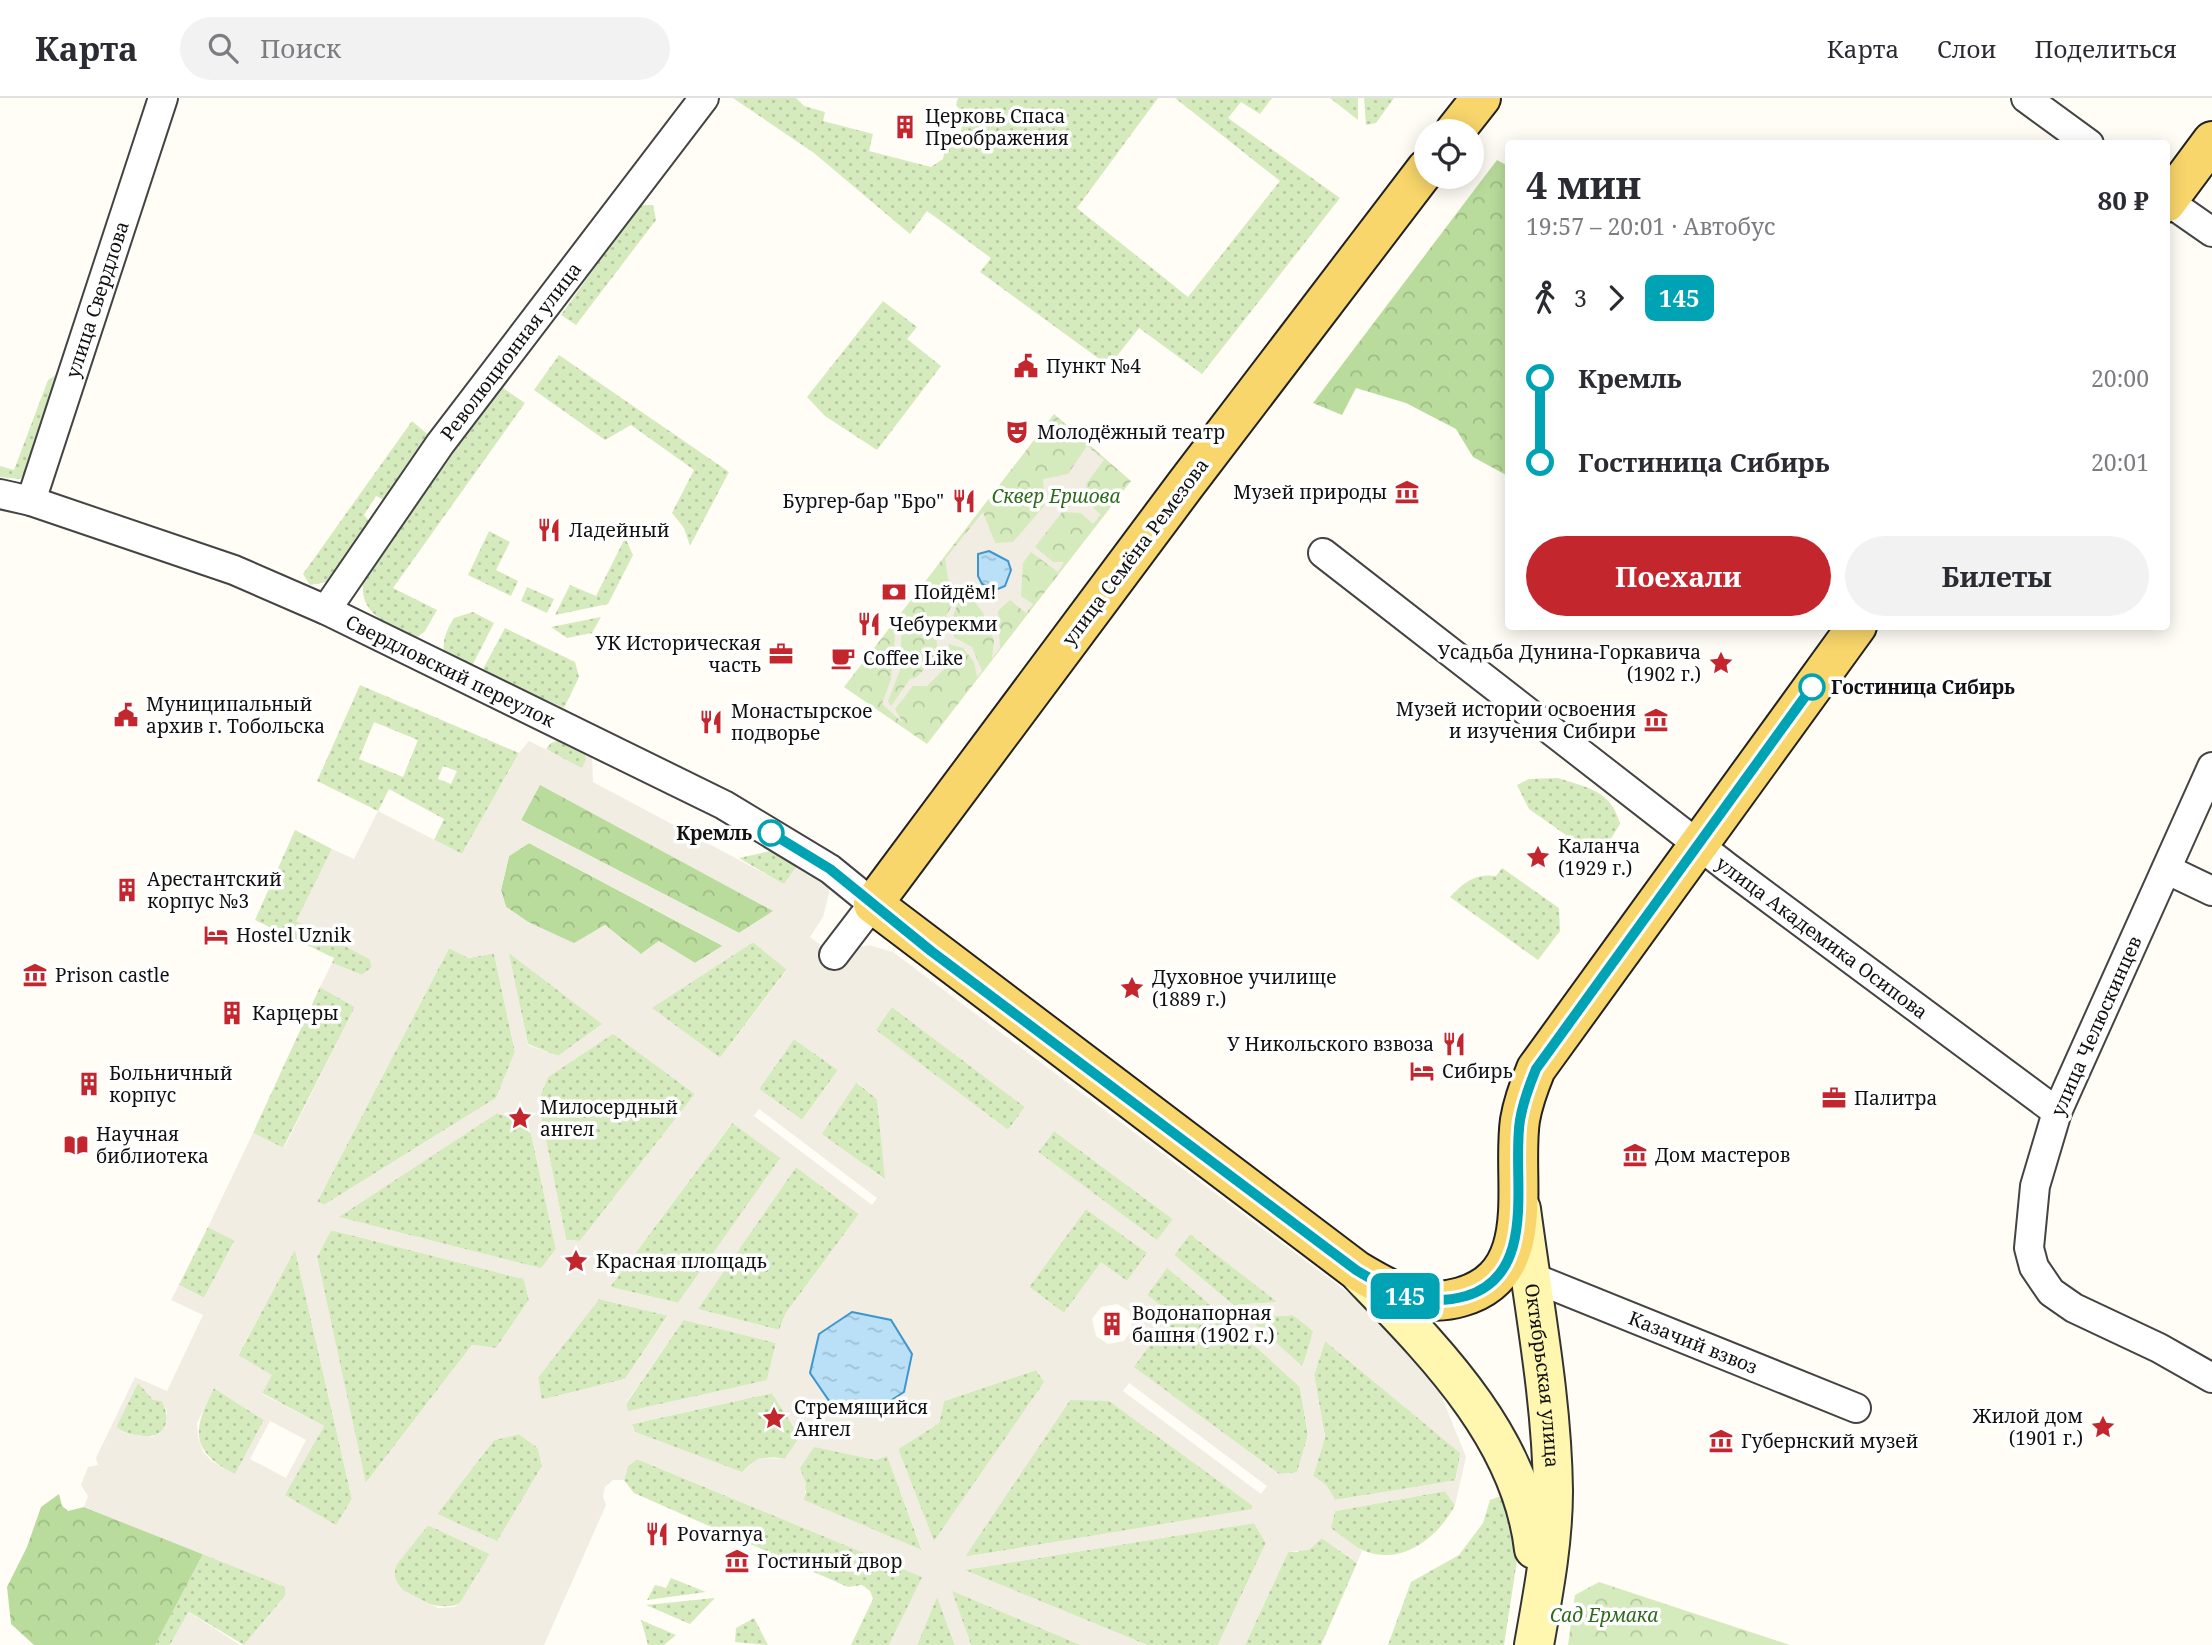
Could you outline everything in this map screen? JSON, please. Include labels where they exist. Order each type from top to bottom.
[{"type":"main road","points":[[1464,119],[1480,98]]},
{"type":"main road","points":[[2170,197],[2212,141]]},
{"type":"main road","name":"улица Семёна Ремезова","points":[[873,904],[1192,476],[1414,185]]},
{"type":"main road","name":"Октябрьская улица","points":[[1533,1645],[1546,1574],[1553,1489],[1546,1405],[1519,1194],[1520,1120],[1536,1069],[1854,630]]},
{"type":"main road","points":[[873,904],[1356,1270],[1391,1291],[1414,1299],[1434,1301],[1475,1293],[1490,1283],[1515,1241],[1519,1194]]},
{"type":"main road","points":[[1356,1270],[1445,1367],[1501,1446],[1517,1477],[1531,1518],[1534,1550],[1533,1645]]},
{"type":"street","name":"улица Свердлова","points":[[31,501],[163,98]]},
{"type":"street","points":[[2026,98],[2084,140]]},
{"type":"street","name":"Революционная улица","points":[[326,610],[439,444],[701,99]]},
{"type":"street","points":[[2170,203],[2212,232]]},
{"type":"street","name":"Свердловский переулок","points":[[0,494],[31,501],[222,566],[326,610],[724,805],[830,869],[873,904]]},
{"type":"street","name":"улица Академика Осипова","points":[[1323,553],[1697,844],[2057,1112]]},
{"type":"street","name":"улица Челюскинцев","points":[[2212,767],[2057,1112],[2035,1186],[2029,1228],[2029,1248],[2034,1267],[2051,1292],[2074,1308],[2159,1348],[2212,1378]]},
{"type":"street","points":[[2168,870],[2212,891]]},
{"type":"street","points":[[834,955],[873,904]]},
{"type":"street","name":"Казачий взвоз","points":[[1529,1276],[1856,1408]]},
{"type":"green space","points":[[733,98],[796,98],[804,106],[825,112],[823,121],[873,134],[869,151],[931,167],[943,159],[946,144],[960,137],[964,116],[956,105],[958,98],[1158,98],[1077,208],[1188,297],[1280,181],[1175,98],[1272,98],[1260,114],[1241,102],[1228,118],[1340,198],[1202,374],[1139,328],[1109,366],[980,272],[991,258],[927,211],[910,234],[814,153]]},
{"type":"green space","points":[[1330,98],[1358,98],[1358,120]]},
{"type":"green space","points":[[1364,98],[1394,98],[1376,123],[1366,125]]},
{"type":"green space","points":[[1497,160],[1505,164],[1505,474],[1473,457],[1456,429],[1406,403],[1356,388],[1342,415],[1313,403],[1475,189],[1484,189],[1484,177]]},
{"type":"green space","points":[[639,205],[653,205],[656,220],[576,325],[561,315]]},
{"type":"green space","points":[[883,301],[917,327],[907,339],[941,366],[877,450],[825,416],[807,397]]},
{"type":"green space","points":[[559,355],[729,472],[690,546],[684,528],[672,513],[694,470],[631,425],[605,440],[534,390]]},
{"type":"green space","points":[[64,370],[27,470],[20,479],[0,477],[0,466],[14,470],[48,380]]},
{"type":"green space","points":[[503,388],[525,403],[393,588],[437,610],[425,631],[415,639],[381,620],[366,604],[363,581],[367,566]]},
{"type":"green space","name":"Сквер Ершова","points":[[1054,414],[1131,481],[927,744],[844,687]]},
{"type":"green space","points":[[412,421],[432,438],[384,500],[376,496],[364,515],[369,521],[337,572],[327,582],[310,585],[303,574]]},
{"type":"green space","points":[[489,531],[510,542],[496,570],[518,581],[511,596],[468,575]]},
{"type":"green space","points":[[623,533],[633,555],[608,604],[555,615],[570,585],[596,596],[624,540]]},
{"type":"green space","points":[[527,587],[554,599],[547,613],[521,601]]},
{"type":"green space","points":[[473,612],[494,623],[472,666],[444,654],[444,644],[454,618]]},
{"type":"green space","points":[[601,617],[592,633],[567,638],[551,627]]},
{"type":"green space","points":[[505,628],[575,662],[579,677],[564,708],[482,671]]},
{"type":"green space","points":[[360,685],[519,753],[462,854],[434,840],[444,819],[389,789],[378,811],[317,781]],"holes":[[[374,722],[418,740],[403,777],[359,759]],[[443,766],[457,771],[451,784],[438,779]]]},
{"type":"green space","points":[[560,740],[571,742],[585,751],[586,760],[582,769],[546,749],[551,743]]},
{"type":"green space","points":[[1558,778],[1597,792],[1611,804],[1620,824],[1607,845],[1590,852],[1529,809],[1517,785],[1529,779]]},
{"type":"green space","points":[[540,784],[774,911],[739,933],[521,820]]},
{"type":"green space","points":[[295,830],[332,849],[297,921],[370,959],[372,967],[362,975],[332,963],[334,958],[255,920]]},
{"type":"green space","points":[[529,843],[723,946],[695,963],[659,941],[641,954],[605,925],[574,944],[528,922],[506,907],[501,890],[509,856]]},
{"type":"green space","points":[[775,850],[798,864],[785,885],[739,858]]},
{"type":"green space","points":[[1502,868],[1559,908],[1560,931],[1538,960],[1450,897],[1470,880],[1482,876],[1496,876]]},
{"type":"green space","points":[[753,942],[787,969],[720,1058],[651,1008]]},
{"type":"green space","points":[[449,948],[469,958],[494,953],[515,1052],[496,1098],[324,1205],[317,1202]]},
{"type":"green space","points":[[508,952],[603,1024],[558,1056],[528,1044]]},
{"type":"green space","points":[[320,987],[355,1007],[283,1148],[253,1133]]},
{"type":"green space","points":[[892,1007],[1025,1107],[1008,1130],[875,1030]]},
{"type":"green space","points":[[613,1033],[695,1094],[580,1241],[566,1240],[538,1101],[548,1077]]},
{"type":"green space","points":[[794,1039],[838,1070],[802,1120],[759,1089]]},
{"type":"green space","points":[[856,1082],[877,1099],[886,1180],[821,1134]]},
{"type":"green space","points":[[497,1113],[529,1124],[556,1249],[541,1269],[338,1217]]},
{"type":"green space","points":[[733,1122],[781,1158],[678,1303],[610,1287]]},
{"type":"green space","points":[[1054,1131],[1173,1219],[1157,1241],[1038,1152]]},
{"type":"green space","points":[[796,1167],[859,1214],[786,1313],[779,1330],[697,1309]]},
{"type":"green space","points":[[1086,1209],[1148,1253],[1127,1281],[1101,1263],[1064,1313],[1029,1287]]},
{"type":"green space","points":[[208,1227],[235,1240],[204,1298],[179,1285]]},
{"type":"green space","points":[[331,1230],[524,1279],[529,1300],[496,1348],[472,1345],[365,1484],[317,1257]]},
{"type":"green space","points":[[1190,1234],[1278,1302],[1233,1305],[1174,1255]]},
{"type":"green space","points":[[295,1249],[352,1499],[336,1526],[284,1495],[324,1426],[262,1393],[238,1356]]},
{"type":"green space","points":[[1167,1267],[1213,1307],[1166,1310],[1147,1295]]},
{"type":"green space","points":[[599,1299],[668,1315],[625,1379],[541,1400],[538,1377]]},
{"type":"green space","points":[[1293,1315],[1314,1331],[1302,1368],[1248,1318]]},
{"type":"green space","points":[[684,1319],[776,1343],[767,1381],[628,1412],[626,1404]]},
{"type":"green space","points":[[1228,1321],[1300,1387],[1308,1435],[1297,1473],[1279,1474],[1133,1367],[1165,1324]]},
{"type":"green space","points":[[1325,1341],[1461,1453],[1455,1481],[1335,1500],[1326,1485],[1313,1476],[1325,1437],[1314,1375]]},
{"type":"green space","points":[[1036,1370],[1045,1382],[934,1542],[898,1449],[939,1423],[944,1401]]},
{"type":"green space","points":[[138,1382],[153,1399],[162,1401],[166,1424],[162,1431],[155,1435],[136,1436],[116,1427]]},
{"type":"green space","points":[[214,1388],[264,1420],[235,1475],[210,1457],[199,1438],[202,1416]]},
{"type":"green space","points":[[772,1393],[800,1437],[785,1459],[761,1459],[742,1473],[635,1432],[632,1424]]},
{"type":"green space","points":[[1070,1400],[1108,1400],[1252,1505],[1252,1510],[964,1557]]},
{"type":"green space","points":[[519,1434],[538,1448],[542,1466],[497,1542],[437,1514],[494,1440]]},
{"type":"green space","points":[[814,1446],[876,1460],[887,1455],[922,1551],[803,1500],[806,1492],[799,1469]]},
{"type":"green space","points":[[637,1459],[923,1577],[889,1645],[851,1645],[873,1599],[870,1591],[862,1585],[848,1587],[634,1493],[624,1480],[628,1466]]},
{"type":"green space","points":[[1445,1491],[1455,1505],[1448,1517],[1428,1538],[1404,1552],[1391,1555],[1362,1550],[1330,1528],[1335,1511]]},
{"type":"green space","points":[[59,1494],[62,1506],[68,1511],[84,1507],[203,1554],[155,1645],[34,1645],[11,1624],[7,1587],[27,1547],[41,1507]]},
{"type":"green space","points":[[1506,1494],[1520,1541],[1504,1645],[1388,1645],[1411,1582],[1459,1555],[1483,1523],[1490,1500]]},
{"type":"green space","points":[[1254,1523],[1266,1543],[1218,1645],[1147,1645],[963,1570]]},
{"type":"green space","points":[[428,1525],[490,1554],[460,1603],[452,1606],[418,1600],[400,1587],[395,1578],[395,1569],[401,1558]]},
{"type":"green space","points":[[1322,1538],[1357,1563],[1321,1645],[1245,1645],[1288,1552],[1298,1552]]},
{"type":"green space","points":[[203,1554],[285,1587],[285,1596],[244,1645],[189,1612],[170,1645],[155,1645]]},
{"type":"green space","points":[[671,1578],[706,1592],[647,1600],[655,1585],[666,1588]]},
{"type":"green space","name":"Сад Ермака","points":[[1599,1582],[1790,1645],[1568,1645],[1575,1595]]},
{"type":"green space","points":[[951,1590],[1081,1645],[971,1645]]},
{"type":"green space","points":[[937,1596],[955,1645],[917,1645]]},
{"type":"green space","points":[[715,1598],[690,1624],[646,1605]]},
{"type":"green space","points":[[754,1618],[768,1645],[735,1642],[736,1628]]},
{"type":"green space","points":[[641,1620],[676,1635],[664,1645],[648,1645]]},
{"type":"shaded area","points":[[1087,446],[1104,460],[1086,484],[1089,503],[1101,515],[1093,524],[1081,513],[1062,512],[1035,547],[1053,562],[1064,562],[1058,572],[1031,552],[1023,563],[1021,596],[1033,604],[1026,613],[1010,600],[998,611],[1000,648],[992,658],[994,640],[983,613],[972,598],[961,597],[951,620],[954,637],[972,647],[982,671],[977,677],[974,662],[963,648],[949,644],[944,669],[927,686],[913,686],[895,709],[903,723],[882,704],[891,679],[896,627],[902,616],[900,670],[888,701],[891,706],[910,679],[917,677],[938,654],[936,635],[952,605],[945,559],[983,512],[995,543],[1013,542],[1045,505],[1043,479],[1068,474]]},
{"type":"shaded area","points":[[529,741],[582,768],[586,760],[585,751],[592,754],[593,782],[784,884],[798,864],[830,889],[823,917],[810,937],[845,963],[860,947],[869,945],[893,952],[1358,1300],[1403,1344],[1438,1387],[1466,1457],[1455,1505],[1445,1491],[1335,1511],[1331,1528],[1362,1551],[1357,1563],[1322,1538],[1309,1550],[1288,1552],[1245,1645],[1218,1645],[1266,1543],[1254,1523],[965,1570],[1147,1645],[1081,1645],[952,1591],[971,1645],[955,1645],[937,1597],[917,1645],[889,1645],[922,1577],[637,1459],[628,1466],[624,1480],[613,1480],[605,1487],[603,1496],[606,1505],[544,1645],[244,1645],[285,1596],[285,1587],[84,1507],[88,1496],[81,1485],[88,1467],[98,1465],[96,1458],[135,1377],[167,1391],[203,1315],[171,1300],[179,1285],[204,1298],[235,1241],[208,1227],[253,1133],[284,1148],[355,1007],[320,987],[332,963],[362,975],[372,967],[370,959],[296,921],[332,849],[354,859],[378,811],[462,854],[519,753]],"holes":[[[540,785],[773,911],[739,933],[521,820]],[[529,843],[722,946],[695,963],[659,941],[641,954],[605,925],[574,943],[528,922],[506,907],[501,890],[509,856]],[[753,942],[787,970],[720,1058],[652,1008]],[[449,948],[469,958],[494,953],[515,1052],[496,1098],[324,1205],[317,1202]],[[509,953],[602,1024],[558,1056],[528,1045]],[[892,1007],[1025,1107],[1008,1130],[876,1030]],[[613,1034],[695,1094],[580,1241],[566,1240],[538,1101],[548,1077]],[[794,1039],[838,1070],[802,1120],[759,1089]],[[857,1082],[877,1099],[885,1180],[822,1134]],[[759,1109],[877,1198],[872,1205],[754,1116]],[[497,1113],[529,1124],[556,1249],[541,1268],[339,1217]],[[732,1123],[780,1158],[678,1303],[610,1287]],[[1054,1131],[1173,1219],[1157,1240],[1038,1152]],[[796,1167],[859,1214],[786,1313],[779,1330],[698,1309]],[[1086,1209],[1147,1253],[1127,1281],[1101,1262],[1064,1313],[1029,1287]],[[331,1230],[524,1279],[529,1300],[496,1348],[472,1345],[366,1483],[317,1257]],[[1190,1234],[1277,1302],[1233,1305],[1174,1255]],[[295,1250],[352,1499],[336,1525],[285,1495],[324,1426],[262,1394],[272,1375],[238,1355]],[[1167,1268],[1212,1306],[1166,1310],[1147,1295]],[[599,1299],[668,1316],[625,1379],[542,1400],[538,1378]],[[1117,1304],[1129,1311],[1132,1329],[1124,1341],[1108,1344],[1096,1336],[1092,1319],[1101,1307]],[[1293,1315],[1313,1331],[1303,1367],[1249,1318]],[[683,1320],[776,1343],[767,1380],[628,1411],[626,1403]],[[1228,1321],[1300,1387],[1308,1435],[1297,1472],[1279,1474],[1134,1367],[1165,1324]],[[1325,1341],[1460,1453],[1456,1480],[1335,1500],[1326,1485],[1313,1476],[1325,1437],[1314,1375]],[[1036,1370],[1044,1382],[934,1541],[898,1449],[939,1423],[944,1401]],[[138,1383],[153,1400],[162,1401],[167,1411],[167,1422],[161,1432],[152,1437],[125,1433],[116,1427]],[[1129,1383],[1267,1486],[1261,1494],[1123,1391]],[[214,1388],[264,1420],[235,1474],[213,1462],[203,1452],[197,1423]],[[772,1393],[800,1437],[785,1459],[759,1458],[742,1472],[635,1432],[632,1424]],[[1070,1400],[1109,1401],[1252,1505],[1252,1509],[965,1557]],[[270,1421],[306,1440],[286,1478],[250,1459]],[[519,1434],[538,1448],[542,1466],[497,1541],[437,1514],[494,1440]],[[814,1447],[876,1460],[887,1456],[922,1550],[804,1500],[806,1484],[800,1468]],[[428,1525],[490,1554],[460,1603],[454,1607],[438,1608],[401,1589],[395,1579],[395,1567]]]},
{"type":"shaded area","points":[[188,1612],[206,1623],[240,1645],[170,1645]]},
{"type":"water","points":[[989,551],[1008,561],[1011,570],[1005,586],[998,589],[982,584],[978,576],[978,554]]},
{"type":"water","points":[[852,1312],[891,1320],[912,1354],[904,1392],[870,1414],[832,1405],[810,1373],[819,1334]]},
{"type":"bus line","name":"145","points":[[771,833],[830,869],[931,951],[1356,1270],[1391,1291],[1414,1299],[1455,1299],[1475,1293],[1490,1283],[1503,1268],[1515,1241],[1518,1222],[1520,1120],[1526,1093],[1536,1069],[1812,687]]},
{"type":"place","name":"Церковь Спаса Преображения","points":[[905,127]]},
{"type":"place","name":"Пункт №4","points":[[1026,366]]},
{"type":"place","name":"Молодёжный театр","points":[[1017,432]]},
{"type":"place","name":"Музей природы","points":[[1407,492]]},
{"type":"place","name":"Бургер-бар \"Бро\"","points":[[964,501]]},
{"type":"place","name":"Ладейный","points":[[549,530]]},
{"type":"place","name":"Пойдём!","points":[[894,592]]},
{"type":"place","name":"Чебурекми","points":[[869,624]]},
{"type":"place","name":"УК Историческая часть","points":[[781,654]]},
{"type":"place","name":"Coffee Like","points":[[843,658]]},
{"type":"place","name":"Усадьба Дунина-Горкавича (1902 г.)","points":[[1721,663]]},
{"type":"place","name":"Гостиница Сибирь","points":[[1812,687]]},
{"type":"place","name":"Муниципальный архив г. Тобольска","points":[[126,715]]},
{"type":"place","name":"Музей истории освоения и изучения Сибири","points":[[1656,720]]},
{"type":"place","name":"Монастырское подворье","points":[[711,722]]},
{"type":"place","name":"Кремль","points":[[771,833]]},
{"type":"place","name":"Каланча (1929 г.)","points":[[1538,857]]},
{"type":"place","name":"Арестантский корпус №3","points":[[127,890]]},
{"type":"place","name":"Hostel Uznik","points":[[216,935]]},
{"type":"place","name":"Prison castle","points":[[35,975]]},
{"type":"place","name":"Духовное училище (1889 г.)","points":[[1132,988]]},
{"type":"place","name":"Карцеры","points":[[232,1013]]},
{"type":"place","name":"У Никольского взвоза","points":[[1454,1044]]},
{"type":"place","name":"Сибирь","points":[[1422,1071]]},
{"type":"place","name":"Больничный корпус","points":[[89,1084]]},
{"type":"place","name":"Палитра","points":[[1834,1098]]},
{"type":"place","name":"Милосердный ангел","points":[[520,1118]]},
{"type":"place","name":"Научная библиотека","points":[[76,1145]]},
{"type":"place","name":"Дом мастеров","points":[[1635,1155]]},
{"type":"place","name":"Красная площадь","points":[[576,1261]]},
{"type":"place","name":"Водонапорная башня (1902 г.)","points":[[1112,1324]]},
{"type":"place","name":"Стремящийся Ангел","points":[[774,1418]]},
{"type":"place","name":"Жилой дом (1901 г.)","points":[[2103,1427]]},
{"type":"place","name":"Губернский музей","points":[[1721,1441]]},
{"type":"place","name":"Povarnya","points":[[657,1534]]},
{"type":"place","name":"Гостиный двор","points":[[737,1561]]}]
